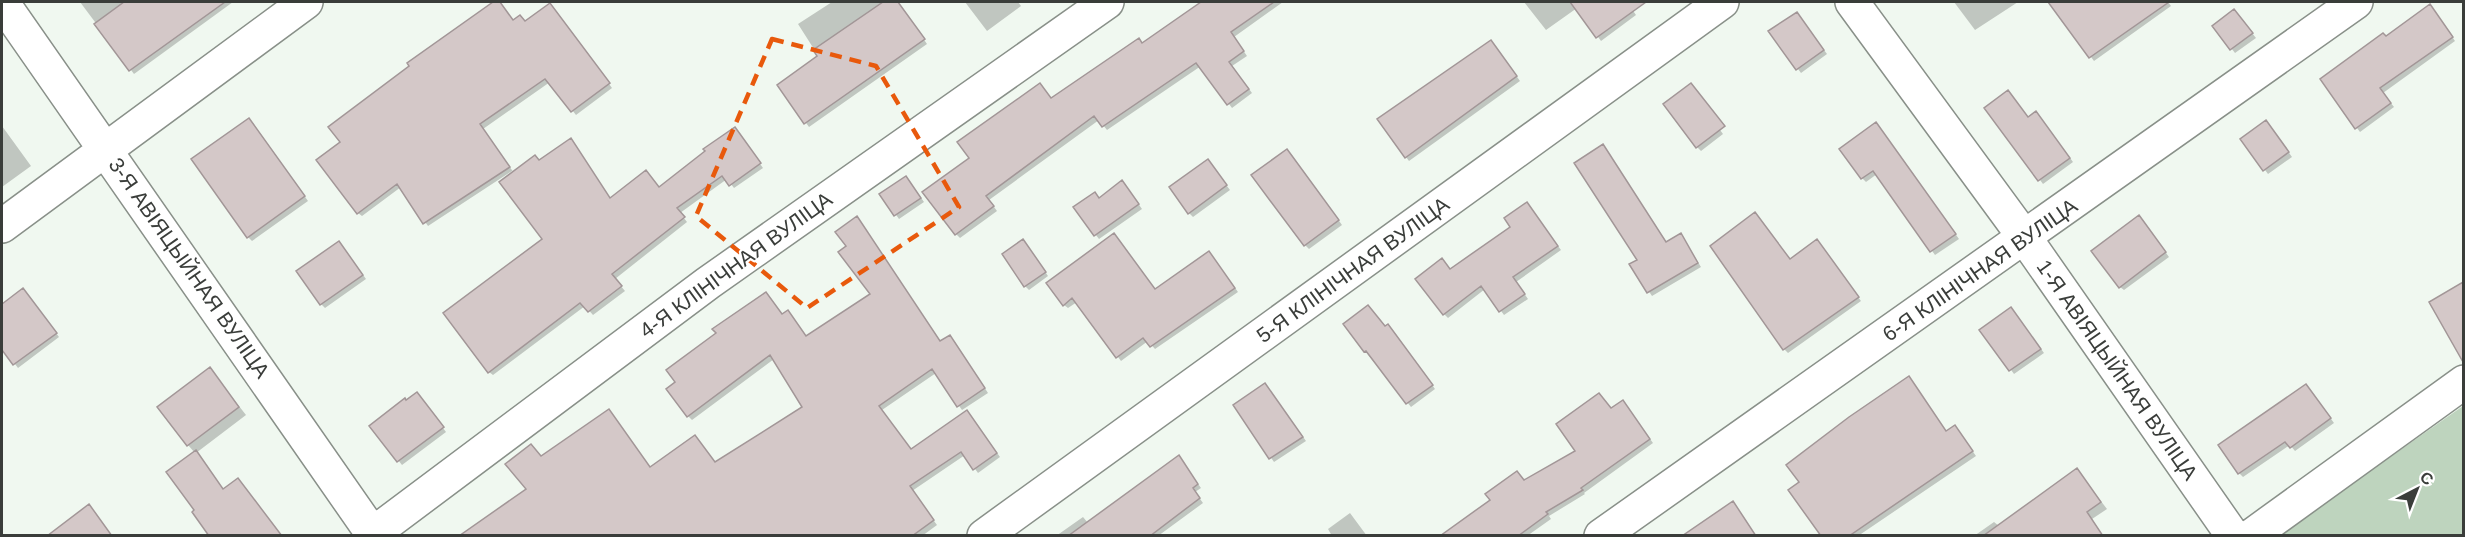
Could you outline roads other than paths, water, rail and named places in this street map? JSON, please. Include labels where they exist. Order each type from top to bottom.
[{"type":"street","name":"3-Я АВІЯЦЫЙНАЯ ВУЛІЦА","points":[[2,2],[373,535]]},
{"type":"street","points":[[2,226],[306,2]]},
{"type":"street","name":"4-Я КЛІНІЧНАЯ ВУЛІЦА","points":[[373,535],[708,283],[1107,2]]},
{"type":"street","name":"5-Я КЛІНІЧНАЯ ВУЛІЦА","points":[[984,536],[1722,2]]},
{"type":"street","name":"1-Я АВІЯЦЫЙНАЯ ВУЛІЦА","points":[[1852,2],[2025,238],[2233,536]]},
{"type":"street","name":"6-Я КЛІНІЧНАЯ ВУЛІЦА","points":[[1601,536],[2356,2]]},
{"type":"street","points":[[2251,536],[2463,382]]}]
